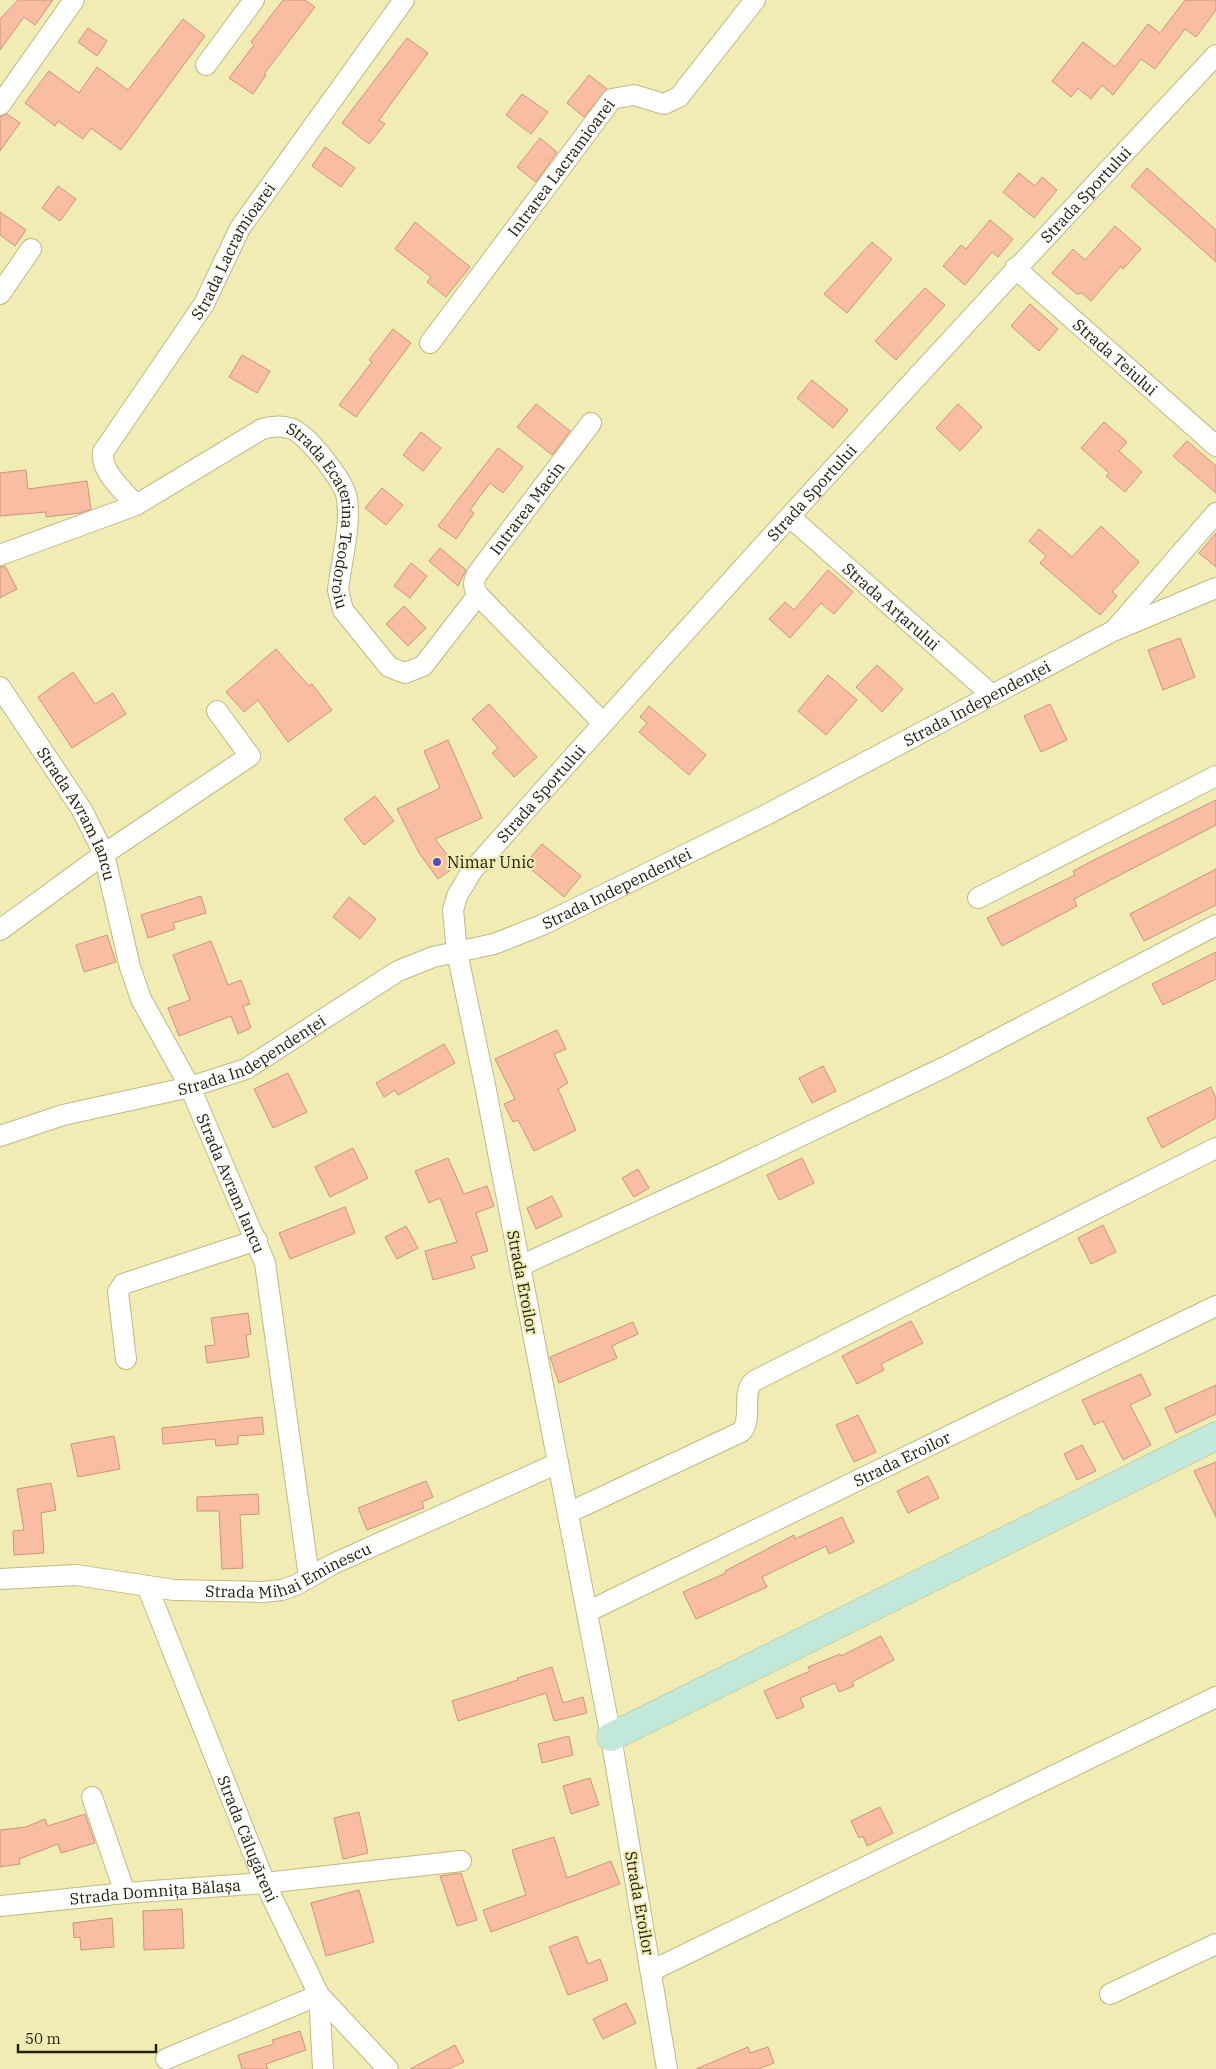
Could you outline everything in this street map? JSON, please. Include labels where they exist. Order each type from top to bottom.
[{"type":"street","points":[[0,105],[74,0]]},
{"type":"street","points":[[206,65],[254,0]]},
{"type":"street","name":"Strada Lacramioarei","points":[[136,506],[110,475],[102,459],[104,452],[204,304],[240,228],[404,0]]},
{"type":"street","name":"Intrarea Lacramioarei","points":[[430,343],[612,99],[634,96],[664,104],[672,102],[679,97],[755,0]]},
{"type":"street","name":"Strada Sportului","points":[[456,952],[452,922],[453,910],[463,883],[472,871],[603,723],[1015,268],[1216,55]]},
{"type":"street","points":[[0,294],[31,249]]},
{"type":"street","name":"Strada Teiului","points":[[1015,268],[1216,446]]},
{"type":"street","name":"Intrarea Macin","points":[[478,595],[474,588],[477,574],[591,423]]},
{"type":"street","name":"Strada Ecaterina Teodoroiu","points":[[0,556],[136,506],[262,429],[282,426],[304,435],[344,487],[348,508],[338,590],[340,601],[343,610],[389,667],[405,673],[423,666],[478,595]]},
{"type":"street","points":[[1114,631],[1216,513]]},
{"type":"street","name":"Strada Arțarului","points":[[790,517],[992,696]]},
{"type":"street","name":"Strada Independenței","points":[[0,1136],[64,1115],[190,1086],[246,1069],[398,971],[432,957],[494,944],[542,926],[766,815],[1114,631],[1216,588]]},
{"type":"street","points":[[478,595],[603,723]]},
{"type":"street","name":"Strada Avram Iancu","points":[[0,687],[82,810],[104,854],[135,983],[141,999],[190,1086],[257,1240],[265,1263],[309,1577]]},
{"type":"street","points":[[0,930],[104,854],[250,756],[217,711]]},
{"type":"street","points":[[978,898],[1216,776]]},
{"type":"street","points":[[520,1266],[721,1174],[947,1066],[1216,925]]},
{"type":"street","name":"Strada Eroilor","points":[[456,952],[486,1085],[611,1737],[667,2069]]},
{"type":"street","points":[[568,1513],[741,1432],[746,1426],[749,1388],[754,1381],[1216,1148]]},
{"type":"street","points":[[126,1358],[118,1292],[123,1284],[257,1240]]},
{"type":"street","name":"Strada Eroilor","points":[[587,1612],[1216,1306]]},
{"type":"street","points":[[611,1737],[1216,1436]]},
{"type":"street","name":"Strada Mihai Eminescu","points":[[0,1578],[76,1575],[174,1590],[263,1592],[282,1590],[429,1520],[558,1463]]},
{"type":"street","name":"Strada Călugăreni","points":[[147,1586],[265,1883],[319,1995],[388,2069]]},
{"type":"street","points":[[651,1971],[1216,1697]]},
{"type":"street","points":[[92,1797],[124,1893]]},
{"type":"street","name":"Strada Domnița Bălașa","points":[[0,1906],[124,1893],[265,1883],[461,1861]]},
{"type":"street","points":[[1110,1994],[1216,1944]]},
{"type":"street","points":[[166,2058],[319,1995],[323,2069]]},
{"type":"building","points":[[18,0],[53,0],[35,25],[24,17],[0,50],[0,19]]},
{"type":"building","points":[[283,0],[305,0],[315,7],[264,74],[266,75],[253,94],[229,78],[254,45],[251,42]]},
{"type":"building","points":[[1185,0],[1216,0],[1216,10],[1196,37],[1185,29],[1155,69],[1141,59],[1113,95],[1102,85],[1091,99],[1078,88],[1071,97],[1052,81],[1083,42],[1115,67],[1148,24],[1160,33]]},
{"type":"building","points":[[183,19],[205,36],[121,150],[91,128],[83,139],[58,121],[55,126],[25,103],[49,71],[79,93],[97,67],[128,90]]},
{"type":"building","points":[[88,28],[107,41],[97,56],[78,42]]},
{"type":"building","points":[[407,38],[428,53],[379,120],[385,124],[369,144],[342,123]]},
{"type":"building","points":[[589,75],[607,89],[584,117],[567,103]]},
{"type":"building","points":[[522,94],[548,112],[531,134],[506,115]]},
{"type":"building","points":[[7,114],[20,123],[0,151],[0,117]]},
{"type":"building","points":[[540,138],[557,152],[536,182],[517,167]]},
{"type":"building","points":[[325,147],[355,168],[341,187],[312,166]]},
{"type":"building","points":[[1147,168],[1216,230],[1216,262],[1131,186]]},
{"type":"building","points":[[1019,173],[1035,186],[1042,177],[1057,190],[1034,218],[1003,192]]},
{"type":"building","points":[[58,186],[76,199],[60,221],[42,208]]},
{"type":"building","points":[[0,212],[26,230],[15,246],[0,235]]},
{"type":"building","points":[[990,220],[1013,239],[998,257],[992,252],[965,285],[943,266],[961,245],[966,249]]},
{"type":"building","points":[[415,222],[470,267],[446,297],[427,282],[431,277],[395,249]]},
{"type":"building","points":[[1115,226],[1141,249],[1123,269],[1121,266],[1091,301],[1082,293],[1077,294],[1052,273],[1073,249],[1085,260]]},
{"type":"building","points":[[872,242],[892,259],[847,313],[824,294]]},
{"type":"building","points":[[925,288],[945,305],[896,360],[875,341]]},
{"type":"building","points":[[1030,304],[1058,329],[1039,351],[1011,326]]},
{"type":"building","points":[[393,329],[411,343],[356,417],[339,405],[372,362],[369,360]]},
{"type":"building","points":[[242,355],[270,371],[257,393],[229,377]]},
{"type":"building","points":[[812,380],[848,410],[833,428],[797,398]]},
{"type":"building","points":[[536,404],[570,431],[552,455],[517,427]]},
{"type":"building","points":[[958,404],[982,427],[960,451],[936,428]]},
{"type":"building","points":[[1104,422],[1127,442],[1119,451],[1142,472],[1125,492],[1106,476],[1109,473],[1081,448]]},
{"type":"building","points":[[421,432],[441,448],[423,471],[403,455]]},
{"type":"building","points":[[1187,441],[1216,466],[1216,493],[1173,456]]},
{"type":"building","points":[[498,448],[523,467],[503,493],[490,483],[470,510],[474,513],[456,539],[438,526]]},
{"type":"building","points":[[26,470],[28,489],[87,481],[91,509],[80,513],[46,517],[46,512],[0,516],[0,473]]},
{"type":"building","points":[[382,488],[403,505],[386,525],[365,508]]},
{"type":"building","points":[[1101,526],[1139,562],[1112,592],[1117,596],[1100,615],[1040,563],[1046,556],[1029,541],[1039,529],[1072,557]]},
{"type":"building","points":[[1216,533],[1216,567],[1199,553]]},
{"type":"building","points":[[440,548],[466,570],[458,586],[429,561]]},
{"type":"building","points":[[411,563],[427,576],[410,598],[394,586]]},
{"type":"building","points":[[5,566],[17,589],[0,598],[0,567]]},
{"type":"building","points":[[828,570],[853,592],[834,614],[821,603],[790,638],[769,619],[785,602],[794,610]]},
{"type":"building","points":[[404,606],[426,628],[408,646],[386,624]]},
{"type":"building","points":[[1180,638],[1195,677],[1163,690],[1148,650]]},
{"type":"building","points":[[276,649],[309,686],[312,684],[332,710],[288,742],[258,700],[244,712],[226,692]]},
{"type":"building","points":[[877,665],[903,689],[882,712],[856,687]]},
{"type":"building","points":[[73,672],[95,704],[113,693],[126,714],[72,748],[38,697]]},
{"type":"building","points":[[828,675],[857,700],[826,735],[798,711]]},
{"type":"building","points":[[489,704],[537,757],[514,777],[492,753],[498,748],[472,719]]},
{"type":"building","points":[[1050,704],[1067,740],[1041,752],[1024,716]]},
{"type":"building","points":[[649,706],[706,755],[689,775],[639,732],[647,723],[640,717]]},
{"type":"building","points":[[448,740],[482,818],[435,839],[456,866],[438,879],[419,853],[397,809],[440,788],[424,751]]},
{"type":"building","points":[[375,796],[394,821],[364,845],[344,819]]},
{"type":"building","points":[[1216,800],[1216,825],[1074,899],[1077,906],[1002,946],[987,918],[1075,875],[1073,871],[1094,860]]},
{"type":"building","points":[[542,844],[581,876],[564,897],[525,864]]},
{"type":"building","points":[[1216,869],[1216,905],[1144,941],[1130,914]]},
{"type":"building","points":[[201,896],[206,913],[173,923],[175,929],[148,938],[141,915]]},
{"type":"building","points":[[349,897],[376,919],[360,939],[333,917]]},
{"type":"building","points":[[107,935],[116,962],[84,972],[76,945]]},
{"type":"building","points":[[211,941],[228,985],[241,980],[250,1004],[243,1006],[251,1028],[238,1034],[231,1016],[179,1036],[168,1008],[190,1000],[173,955]]},
{"type":"building","points":[[1216,952],[1216,979],[1163,1005],[1152,984]]},
{"type":"building","points":[[557,1030],[566,1049],[554,1054],[568,1083],[558,1089],[576,1130],[534,1151],[518,1120],[513,1122],[504,1104],[515,1099],[495,1059]]},
{"type":"building","points":[[444,1044],[455,1063],[398,1095],[395,1090],[384,1097],[376,1083]]},
{"type":"building","points":[[823,1066],[836,1091],[812,1103],[799,1078]]},
{"type":"building","points":[[288,1073],[307,1112],[273,1128],[254,1089]]},
{"type":"building","points":[[1211,1087],[1216,1098],[1216,1118],[1162,1148],[1147,1118]]},
{"type":"building","points":[[353,1148],[368,1178],[330,1197],[315,1167]]},
{"type":"building","points":[[448,1158],[464,1194],[487,1186],[494,1206],[476,1213],[488,1251],[471,1256],[475,1268],[433,1280],[425,1251],[457,1242],[440,1198],[429,1203],[415,1171]]},
{"type":"building","points":[[802,1158],[814,1183],[779,1200],[767,1175]]},
{"type":"building","points":[[638,1169],[649,1188],[634,1197],[622,1178]]},
{"type":"building","points":[[552,1196],[562,1216],[536,1229],[527,1208]]},
{"type":"building","points":[[345,1207],[355,1233],[290,1259],[279,1233]]},
{"type":"building","points":[[1103,1225],[1116,1252],[1091,1264],[1078,1238]]},
{"type":"building","points":[[406,1226],[418,1248],[397,1259],[385,1237]]},
{"type":"building","points":[[248,1313],[251,1334],[246,1335],[249,1357],[207,1363],[205,1346],[215,1345],[211,1318]]},
{"type":"building","points":[[911,1321],[923,1343],[881,1364],[884,1370],[857,1384],[842,1356]]},
{"type":"building","points":[[633,1322],[638,1334],[612,1346],[617,1358],[559,1383],[550,1357]]},
{"type":"building","points":[[1141,1374],[1151,1395],[1130,1405],[1151,1445],[1123,1460],[1103,1421],[1094,1425],[1082,1400]]},
{"type":"building","points":[[1216,1385],[1216,1414],[1176,1433],[1165,1408]]},
{"type":"building","points":[[858,1415],[876,1452],[854,1462],[836,1425]]},
{"type":"building","points":[[262,1417],[264,1434],[238,1436],[238,1444],[216,1446],[215,1439],[163,1444],[162,1428]]},
{"type":"building","points":[[114,1436],[120,1469],[78,1477],[71,1444]]},
{"type":"building","points":[[1082,1445],[1096,1471],[1077,1480],[1064,1454]]},
{"type":"building","points":[[1216,1462],[1216,1517],[1194,1471]]},
{"type":"building","points":[[928,1476],[939,1498],[908,1513],[897,1491]]},
{"type":"building","points":[[426,1481],[433,1497],[422,1502],[424,1508],[367,1530],[358,1508]]},
{"type":"building","points":[[51,1483],[56,1510],[41,1513],[44,1553],[14,1555],[13,1531],[24,1530],[17,1489]]},
{"type":"building","points":[[258,1494],[259,1514],[240,1515],[243,1568],[222,1569],[219,1511],[197,1511],[197,1497]]},
{"type":"building","points":[[842,1517],[854,1542],[829,1554],[826,1546],[762,1577],[767,1587],[696,1619],[683,1592],[726,1573],[725,1571],[794,1535],[795,1539]]},
{"type":"building","points":[[881,1636],[894,1660],[852,1682],[854,1686],[839,1692],[835,1683],[800,1698],[804,1707],[777,1719],[764,1691],[810,1671],[808,1667],[840,1654],[841,1656]]},
{"type":"building","points":[[552,1667],[563,1703],[583,1697],[587,1713],[554,1721],[546,1693],[458,1721],[452,1701]]},
{"type":"building","points":[[569,1736],[573,1755],[542,1763],[538,1744]]},
{"type":"building","points":[[590,1778],[599,1805],[571,1814],[563,1786]]},
{"type":"building","points":[[880,1807],[893,1833],[867,1846],[863,1836],[859,1838],[851,1821]]},
{"type":"building","points":[[359,1812],[368,1853],[343,1859],[334,1818]]},
{"type":"building","points":[[85,1814],[95,1843],[61,1853],[58,1844],[19,1859],[20,1864],[0,1867],[0,1830],[26,1827],[45,1819],[48,1826]]},
{"type":"building","points":[[554,1837],[567,1878],[611,1861],[620,1884],[491,1932],[483,1910],[526,1895],[512,1850]]},
{"type":"building","points":[[461,1873],[477,1920],[457,1926],[440,1876]]},
{"type":"building","points":[[359,1890],[374,1942],[326,1956],[311,1903]]},
{"type":"building","points":[[182,1909],[184,1948],[144,1950],[143,1911]]},
{"type":"building","points":[[112,1918],[114,1947],[81,1950],[80,1937],[74,1938],[73,1923]]},
{"type":"building","points":[[577,1936],[588,1964],[600,1959],[608,1980],[568,1995],[549,1947]]},
{"type":"building","points":[[626,2003],[636,2023],[603,2039],[593,2019]]},
{"type":"building","points":[[300,2031],[306,2050],[266,2064],[268,2069],[242,2069],[238,2055],[274,2044],[272,2040]]},
{"type":"building","points":[[455,2045],[464,2062],[449,2069],[410,2069]]},
{"type":"building","points":[[748,2047],[750,2053],[768,2047],[774,2063],[758,2069],[696,2069]]},
{"type":"place","name":"Nimar Unic","points":[[437,862]]}]
